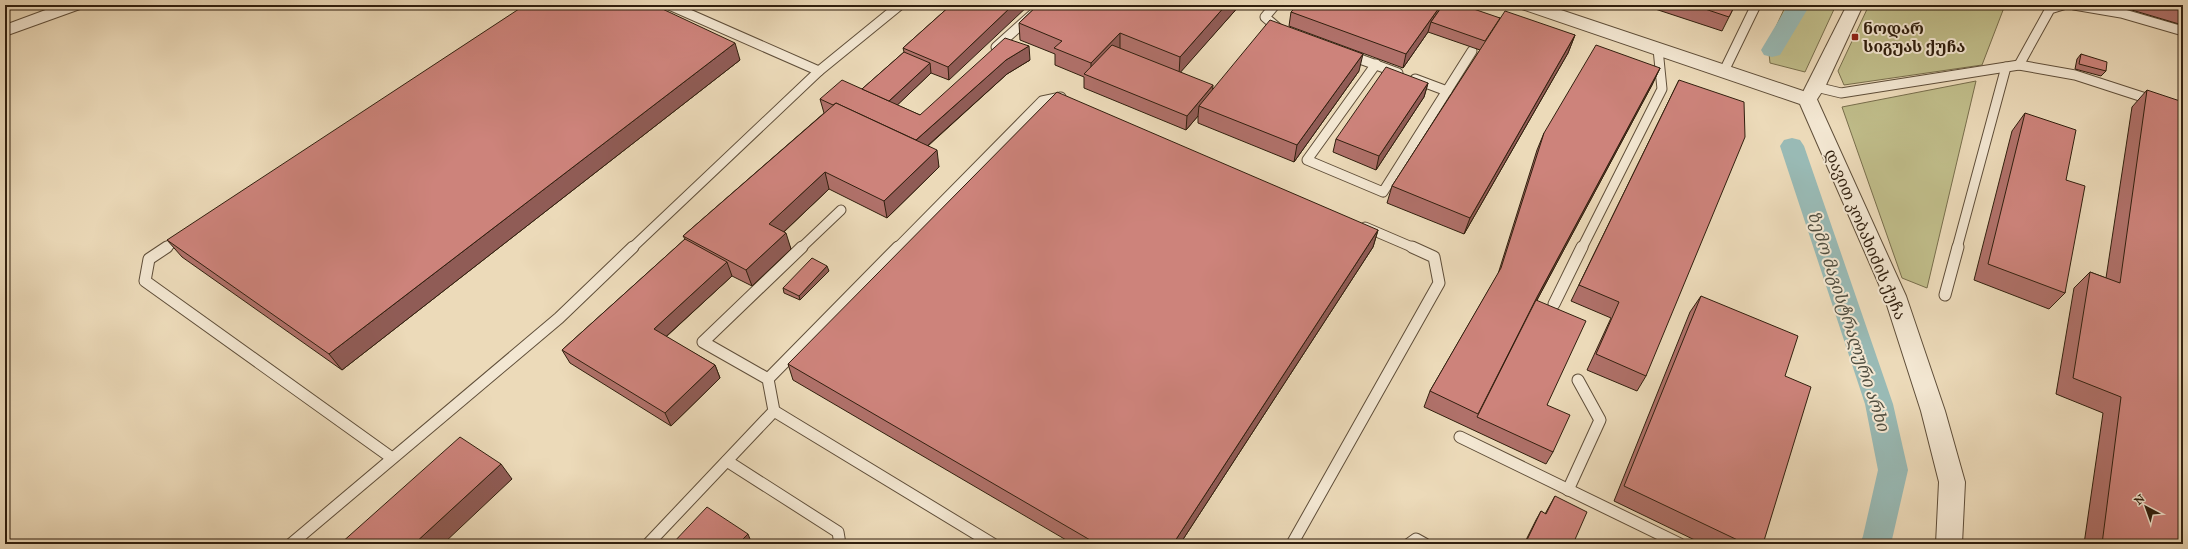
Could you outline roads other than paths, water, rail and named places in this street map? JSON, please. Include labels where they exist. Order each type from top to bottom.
[{"type":"street","points":[[5,31],[74,5]]},
{"type":"street","points":[[1528,5],[1724,71],[1812,94],[1855,5]]},
{"type":"street","name":"დავით კობახიძის ქუჩა","points":[[1812,94],[1895,296],[1933,410],[1952,482],[1950,544]]},
{"type":"lane","points":[[669,5],[819,71]]},
{"type":"lane","points":[[291,544],[559,318],[819,71],[900,5]]},
{"type":"lane","points":[[992,52],[1043,5]]},
{"type":"lane","points":[[1276,5],[1265,17],[1278,29],[1292,34]]},
{"type":"lane","points":[[1724,71],[1756,5]]},
{"type":"lane","points":[[2019,65],[2050,9],[2063,5]]},
{"type":"lane","points":[[2074,5],[2121,13],[2183,31]]},
{"type":"lane","points":[[1554,304],[1662,89],[1658,49]]},
{"type":"lane","points":[[1341,52],[1447,90]]},
{"type":"lane","points":[[1376,64],[1307,160],[1383,192],[1472,52]]},
{"type":"lane","points":[[1812,94],[1841,93],[2019,65],[2075,75],[2161,104]]},
{"type":"lane","points":[[1945,295],[2006,67]]},
{"type":"lane","points":[[768,379],[1042,101],[1060,97],[1068,100]]},
{"type":"lane","points":[[768,379],[703,342],[841,210]]},
{"type":"lane","points":[[1292,544],[1439,283],[1434,257],[1354,222]]},
{"type":"lane","points":[[189,233],[149,259],[145,281],[392,458]]},
{"type":"lane","points":[[768,379],[774,412],[993,544]]},
{"type":"lane","points":[[1568,490],[1600,420],[1578,380]]},
{"type":"lane","points":[[648,544],[774,412]]},
{"type":"lane","points":[[1460,437],[1680,544]]},
{"type":"lane","points":[[727,461],[838,532],[840,544]]},
{"type":"lane","points":[[1409,544],[1416,539],[1425,544]]},
{"type":"waterway","name":"ზემო მაგისტრალური არხი","points":[[1772,50],[1799,5]]},
{"type":"waterway","name":"ზემო მაგისტრალური არხი","points":[[1792,146],[1879,404],[1893,470],[1878,539],[1875,544]]},
{"type":"place","name":"ნოდარ სიგუას ქუჩა","points":[[1855,37]]}]
